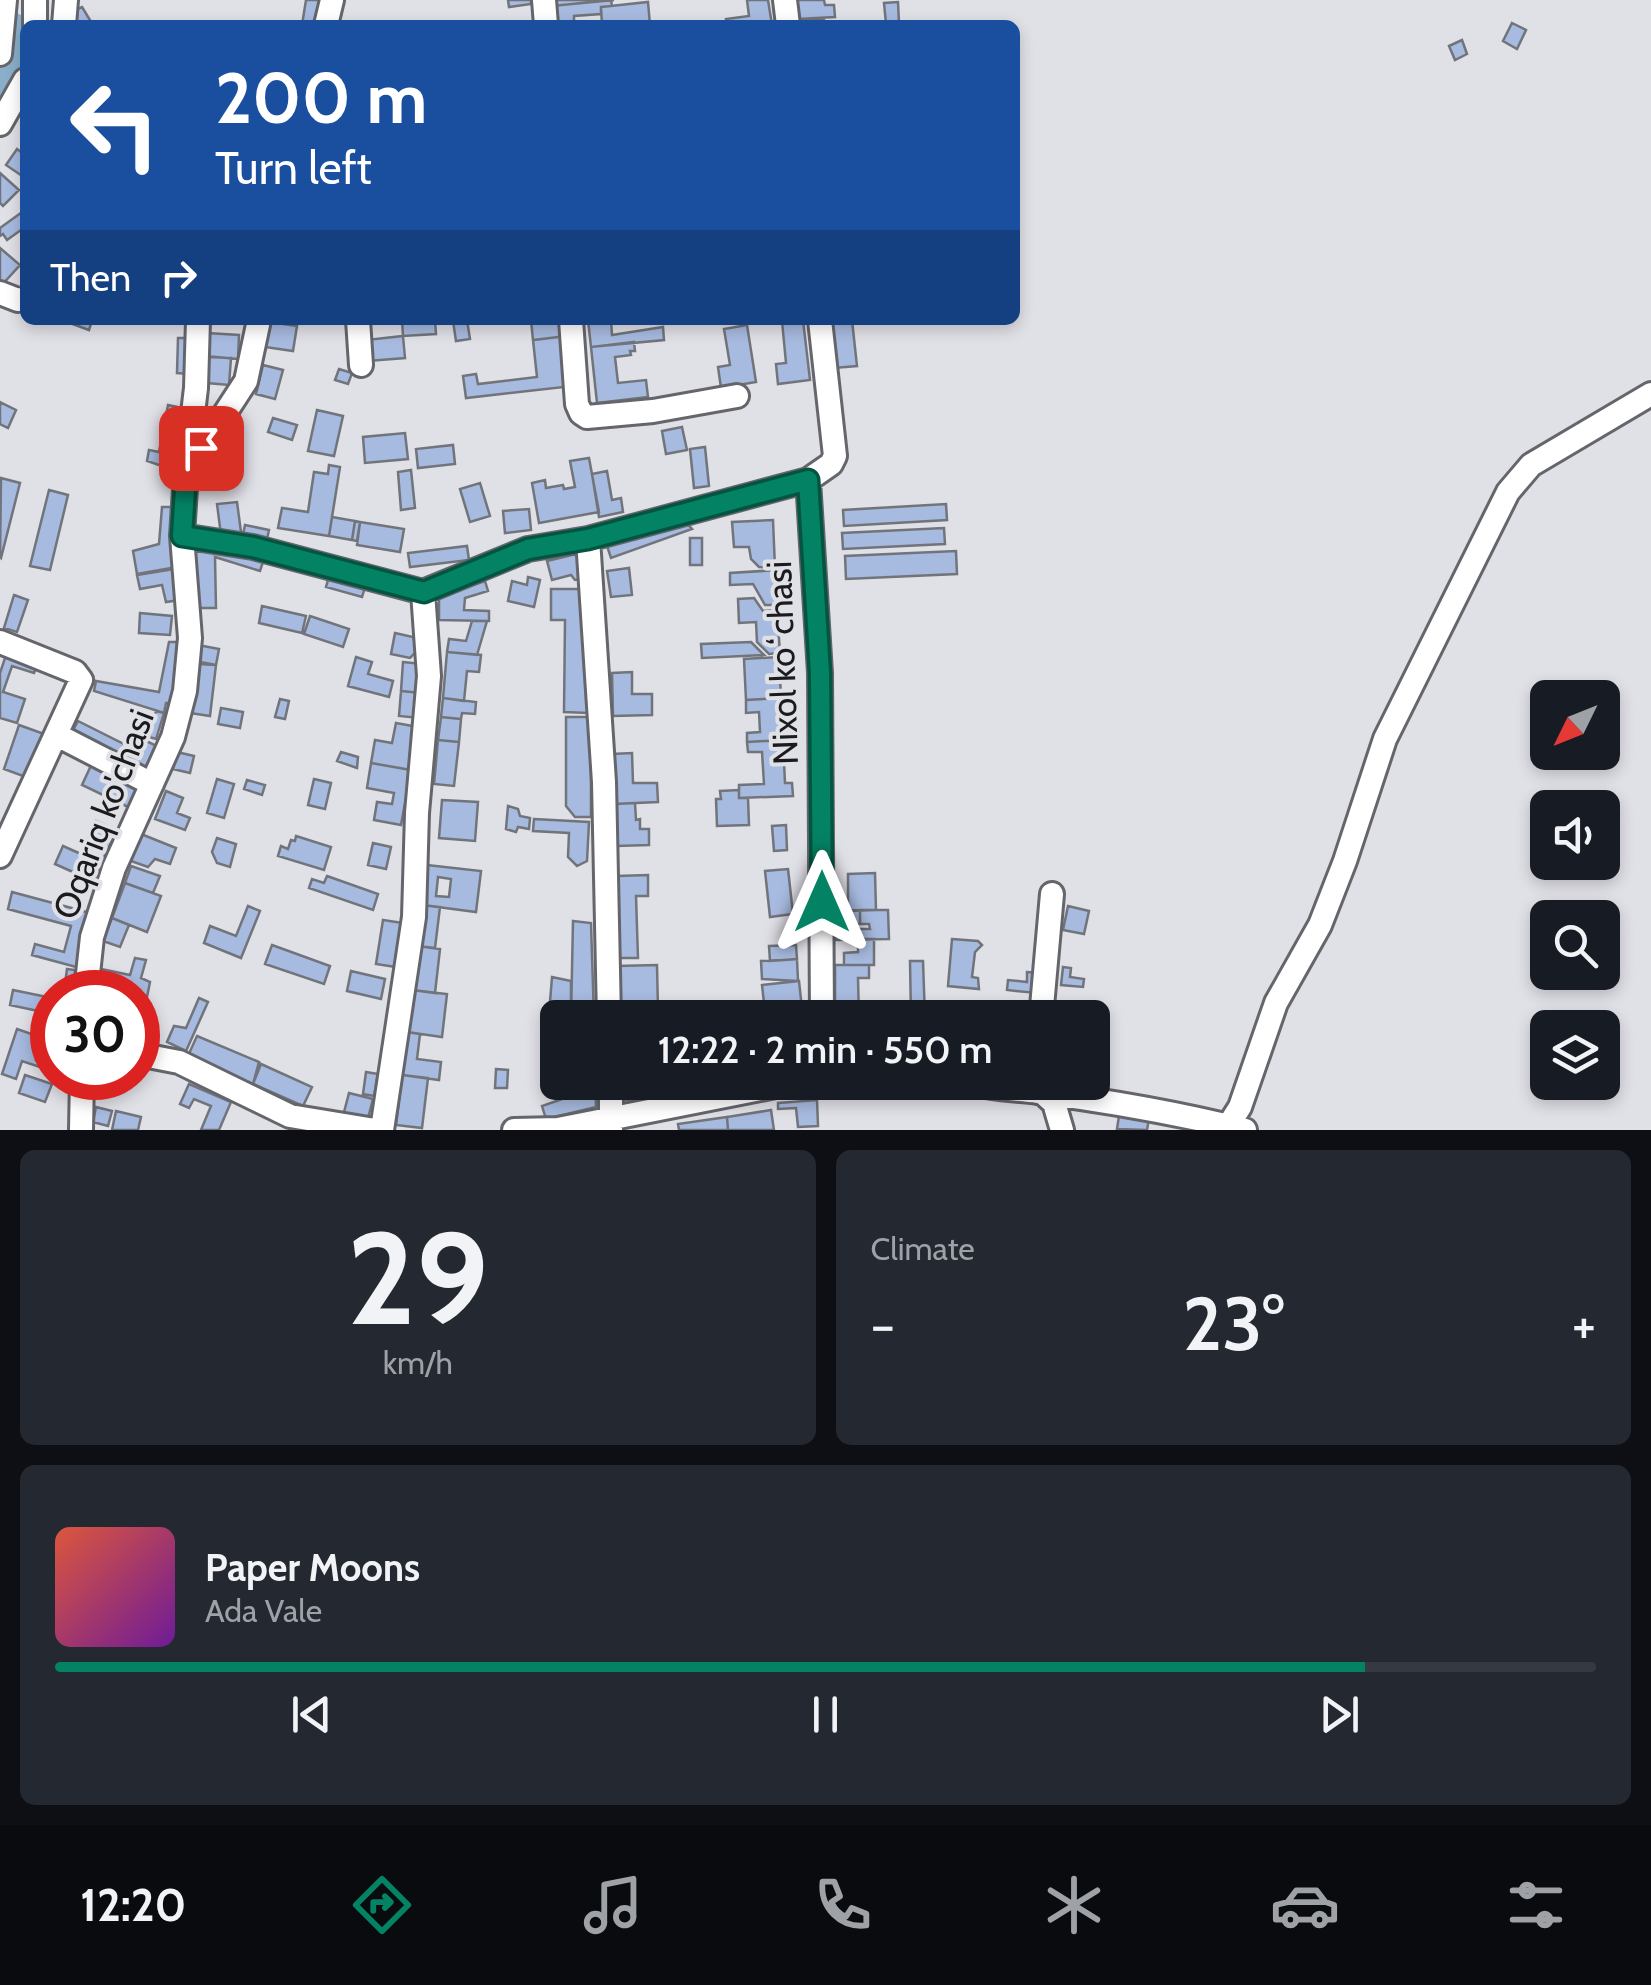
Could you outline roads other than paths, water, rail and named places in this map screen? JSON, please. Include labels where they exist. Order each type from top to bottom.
[{"type":"street","points":[[0,54],[5,0]]},
{"type":"street","points":[[0,124],[20,89]]},
{"type":"street","points":[[186,473],[196,388],[198,325]]},
{"type":"street","name":"Oqariq ko'chasi","points":[[88,970],[92,937],[109,885],[173,737],[184,691],[190,638],[182,536],[186,473],[246,381],[257,325]]},
{"type":"street","points":[[358,325],[361,366]]},
{"type":"street","points":[[571,325],[577,404],[587,416],[653,411],[737,396]]},
{"type":"street","points":[[182,536],[253,547],[424,592],[528,549],[588,539],[808,480],[832,464],[835,456],[821,325]]},
{"type":"street","points":[[1102,1100],[1239,1129],[1240,1107],[1276,1003],[1320,925],[1346,861],[1385,739],[1508,492],[1531,464],[1651,394]]},
{"type":"street","name":"Nixol koʻchasi","points":[[808,480],[820,673],[822,1000]]},
{"type":"street","points":[[588,539],[604,782],[609,1000]]},
{"type":"street","points":[[160,1058],[179,1062],[288,1123],[379,1130],[414,917],[417,812],[428,676],[424,592]]},
{"type":"street","points":[[0,642],[75,672],[81,680],[0,856]]},
{"type":"street","points":[[57,736],[152,784]]},
{"type":"street","points":[[1043,1000],[1052,894]]},
{"type":"street","points":[[81,1130],[82,1100]]},
{"type":"street","points":[[610,1100],[611,1125]]},
{"type":"street","points":[[514,1130],[611,1125],[719,1100]]},
{"type":"street","points":[[1051,1100],[1062,1130]]},
{"type":"waterway","points":[[0,89],[11,53],[13,25]]}]
